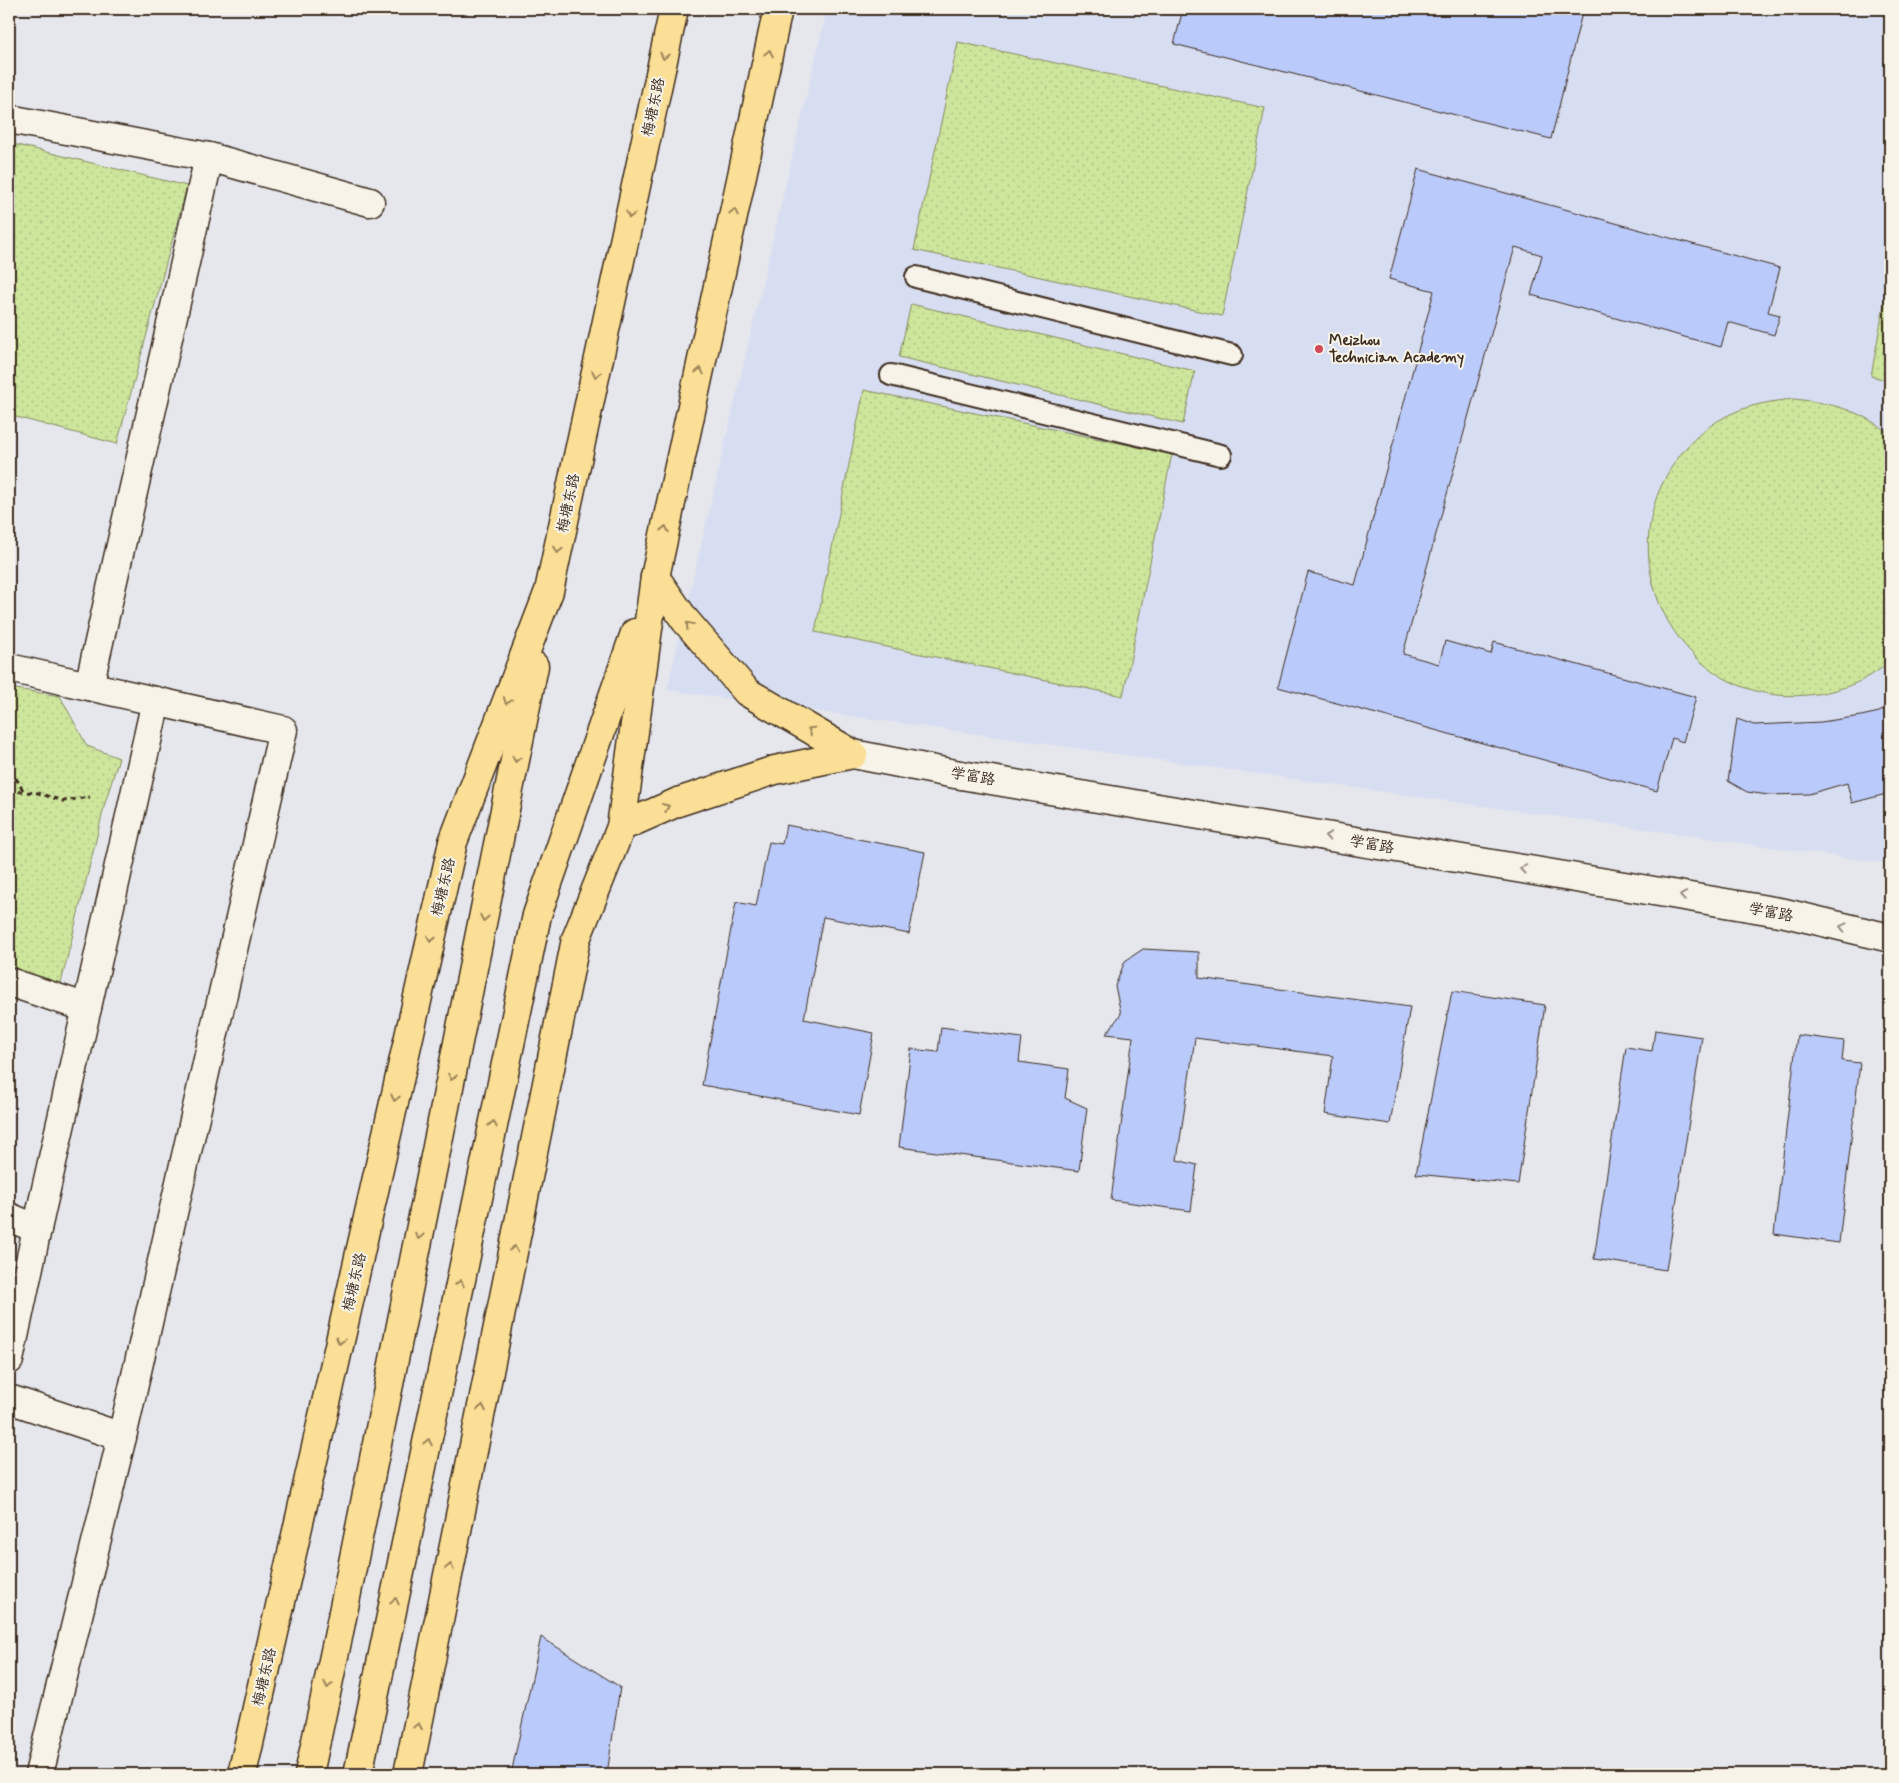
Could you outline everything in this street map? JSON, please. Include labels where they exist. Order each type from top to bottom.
[{"type":"main road","name":"梅塘东路","points":[[242,1774],[453,842],[549,591],[674,9]]},
{"type":"main road","points":[[408,1774],[576,939],[621,827],[655,577],[778,9]]},
{"type":"main road","points":[[655,577],[685,620],[747,692],[853,754]]},
{"type":"main road","points":[[358,1774],[537,915],[655,577]]},
{"type":"main road","points":[[309,1774],[549,591]]},
{"type":"main road","points":[[621,827],[678,802],[774,770],[853,754]]},
{"type":"street","points":[[9,118],[208,157],[370,202]]},
{"type":"street","points":[[89,686],[208,157]]},
{"type":"street","points":[[9,668],[283,730],[122,1437],[39,1774]]},
{"type":"street","points":[[9,1360],[156,701]]},
{"type":"street","name":"学富路","points":[[853,754],[984,779],[1785,913],[1890,938]]},
{"type":"street","points":[[9,982],[86,1008]]},
{"type":"street","points":[[9,1217],[37,1229]]},
{"type":"street","points":[[9,1399],[122,1437]]},
{"type":"lane","points":[[916,277],[1232,355]]},
{"type":"lane","points":[[891,376],[1221,455]]},
{"type":"path","points":[[9,772],[17,780],[24,792]]},
{"type":"path","points":[[9,791],[38,793],[63,801],[90,797]]},
{"type":"shaded area","name":"Meizhou Technician Academy","points":[[827,9],[1890,9],[1890,864],[667,690]]},
{"type":"green space","points":[[958,42],[1265,108],[1222,316],[914,250]]},
{"type":"green space","points":[[9,143],[187,186],[117,444],[9,415]]},
{"type":"green space","points":[[1890,277],[1890,381],[1871,376]]},
{"type":"green space","points":[[911,304],[1195,371],[1183,424],[899,357]]},
{"type":"green space","points":[[864,390],[1172,454],[1123,696],[815,632]]},
{"type":"green space","points":[[1794,399],[1845,409],[1868,419],[1890,435],[1890,661],[1872,675],[1852,685],[1808,695],[1763,693],[1725,678],[1692,654],[1668,621],[1653,584],[1648,543],[1655,502],[1675,462],[1694,440],[1717,421],[1735,412],[1764,403]]},
{"type":"green space","points":[[9,688],[60,696],[87,746],[119,758],[105,803],[61,983],[39,978],[9,967]]},
{"type":"building","points":[[1183,9],[1583,9],[1551,139],[1174,44]]},
{"type":"building","points":[[1418,169],[1780,268],[1768,312],[1780,315],[1774,335],[1728,322],[1721,347],[1531,295],[1542,255],[1515,247],[1403,654],[1439,664],[1445,641],[1491,654],[1494,642],[1696,697],[1683,742],[1672,738],[1657,791],[1278,687],[1308,572],[1355,585],[1434,291],[1389,279]]},
{"type":"building","points":[[1890,706],[1890,793],[1852,803],[1847,783],[1809,794],[1768,795],[1747,792],[1728,781],[1737,719],[1754,725],[1821,722],[1879,712]]},
{"type":"building","points":[[786,825],[925,852],[909,934],[823,917],[804,1019],[874,1033],[859,1115],[702,1085],[736,902],[756,906],[769,842],[782,844]]},
{"type":"building","points":[[1143,949],[1199,952],[1199,978],[1410,1007],[1390,1124],[1325,1114],[1333,1056],[1195,1038],[1177,1160],[1197,1165],[1191,1211],[1111,1200],[1133,1037],[1106,1034],[1121,1014],[1115,986],[1125,961]]},
{"type":"building","points":[[1452,991],[1545,1005],[1518,1184],[1416,1174]]},
{"type":"building","points":[[941,1027],[1022,1038],[1019,1062],[1069,1069],[1065,1098],[1087,1108],[1079,1171],[899,1147],[911,1049],[938,1052]]},
{"type":"building","points":[[1655,1030],[1702,1037],[1666,1270],[1594,1259],[1626,1047],[1652,1051]]},
{"type":"building","points":[[1797,1035],[1844,1041],[1842,1061],[1860,1063],[1839,1243],[1774,1234]]},
{"type":"building","points":[[541,1637],[620,1687],[607,1774],[511,1774]]},
{"type":"place","name":"Meizhou Technician Academy","points":[[1319,349]]}]
